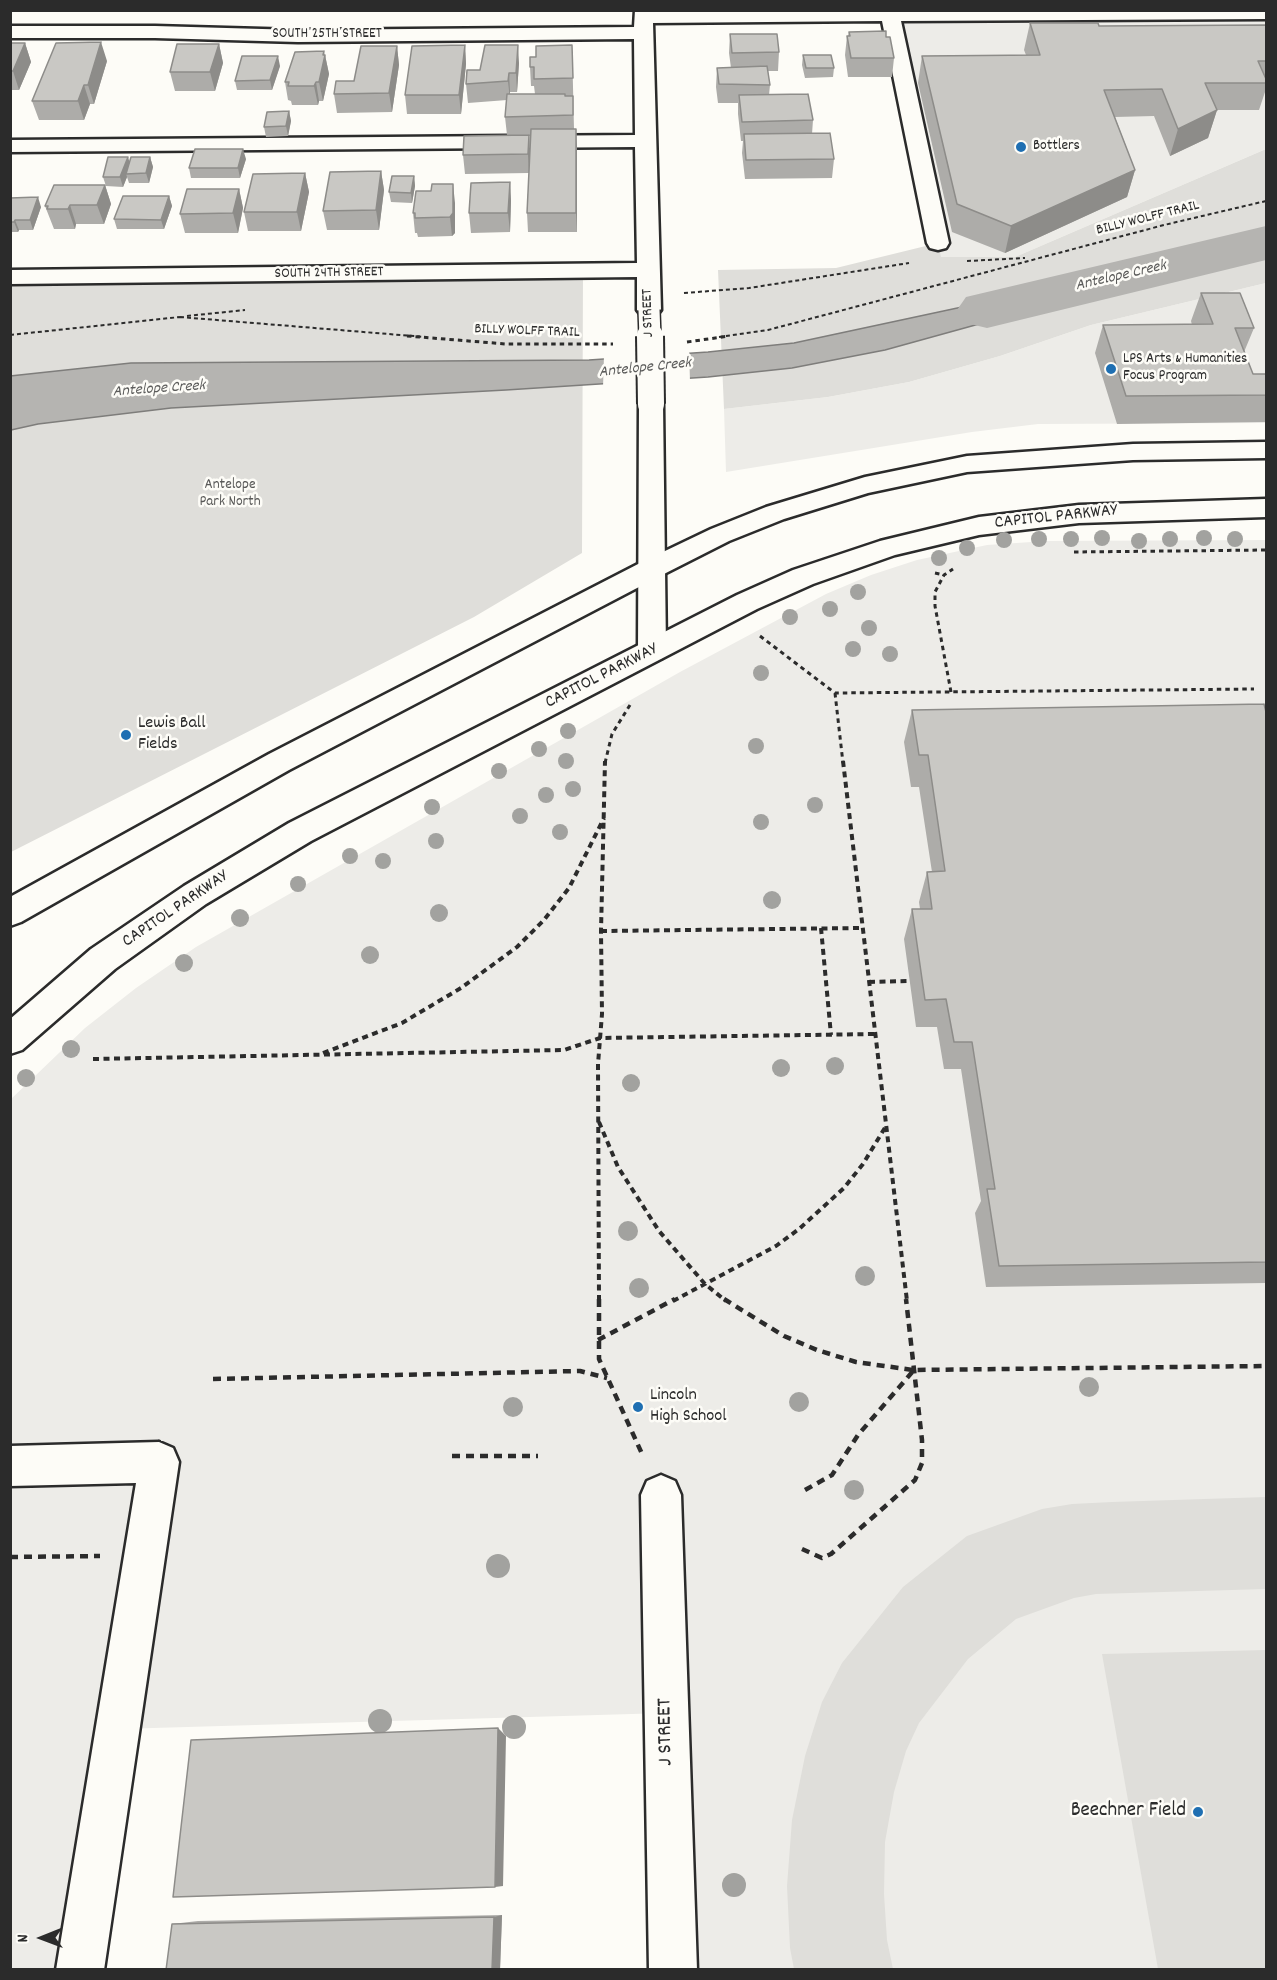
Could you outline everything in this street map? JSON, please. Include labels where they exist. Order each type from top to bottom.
[{"type":"street","name":"SOUTH 25TH STREET","points":[[10,32],[155,32],[298,36],[643,20],[889,13],[1266,13]]},
{"type":"street","points":[[889,13],[938,243]]},
{"type":"street","name":"J STREET","points":[[643,20],[651,404],[652,651]]},
{"type":"street","points":[[10,146],[645,141]]},
{"type":"street","name":"SOUTH 24TH STREET","points":[[10,277],[647,270]]},
{"type":"street","points":[[10,912],[279,762],[651,569],[720,535],[775,513],[830,494],[945,468],[1000,460],[1060,455],[1266,450]]},
{"type":"street","name":"CAPITOL PARKWAY","points":[[10,1040],[103,959],[195,895],[300,832],[747,602],[803,578],[850,559],[935,535],[979,526],[1079,514],[1266,508]]},
{"type":"street","points":[[10,1466],[159,1462],[80,1970]]},
{"type":"street","name":"J STREET","points":[[661,1495],[673,1970]]},
{"type":"path","name":"BILLY WOLFF TRAIL","points":[[686,342],[768,330],[1035,258],[1266,201]]},
{"type":"path","name":"BILLY WOLFF TRAIL","points":[[962,261],[1035,258]]},
{"type":"path","points":[[680,293],[750,288],[888,264],[910,263]]},
{"type":"path","name":"BILLY WOLFF TRAIL","points":[[10,335],[180,317],[506,344],[621,344]]},
{"type":"path","points":[[1071,552],[1266,550]]},
{"type":"path","points":[[951,692],[935,606],[935,592],[944,575],[956,567]]},
{"type":"path","points":[[757,628],[759,635],[835,693],[1254,689]]},
{"type":"path","points":[[802,1549],[822,1558],[831,1554],[915,1480],[922,1463],[922,1440],[887,1125],[835,693]]},
{"type":"path","points":[[633,702],[617,723],[604,765],[605,815],[598,1120],[598,1359],[661,1495]]},
{"type":"path","points":[[320,1054],[402,1023],[461,988],[517,947],[544,920],[569,888],[605,815]]},
{"type":"path","points":[[821,928],[831,1035]]},
{"type":"path","points":[[601,931],[862,928]]},
{"type":"path","points":[[869,982],[910,981]]},
{"type":"path","points":[[93,1059],[564,1050],[600,1038],[876,1034]]},
{"type":"path","points":[[598,1120],[618,1167],[658,1231],[705,1284],[736,1307],[784,1336],[856,1362],[914,1370],[1266,1366]]},
{"type":"path","points":[[598,1340],[776,1246],[823,1209],[863,1164],[887,1125]]},
{"type":"path","points":[[805,1490],[832,1475],[858,1435],[914,1370]]},
{"type":"path","points":[[213,1379],[580,1371],[608,1379]]},
{"type":"path","points":[[452,1456],[538,1456]]},
{"type":"path","points":[[10,1557],[145,1555]]},
{"type":"shaded area","points":[[1266,11],[1266,149],[1015,257],[940,257],[890,15]]},
{"type":"shaded area","name":"LPS Arts & Humanities Focus Program","points":[[1266,283],[1266,423],[1038,424],[972,432],[726,472],[724,409],[828,397],[909,382],[1000,356],[1091,325]]},
{"type":"shaded area","name":"Lincoln High School","points":[[1266,540],[1266,1969],[673,1969],[666,1713],[119,1729],[80,1969],[11,1969],[10,1100],[85,1028],[136,988],[196,947],[680,672],[826,594],[871,575],[917,560],[987,545],[1046,541]]},
{"type":"green space","points":[[1266,149],[1266,283],[1091,325],[1000,356],[909,382],[828,397],[724,409],[718,270],[836,268],[938,243],[941,257],[1015,257]]},
{"type":"green space","name":"Antelope Park North","points":[[583,271],[582,553],[474,617],[11,852],[11,277]]},
{"type":"green space","points":[[1266,1497],[1266,1589],[1096,1594],[1074,1598],[1016,1619],[968,1659],[919,1723],[906,1751],[894,1792],[885,1842],[884,1894],[887,1940],[893,1969],[794,1969],[790,1948],[787,1886],[792,1820],[805,1756],[822,1702],[842,1663],[903,1587],[967,1536],[1042,1509],[1072,1504]]},
{"type":"green space","name":"Beechner Field","points":[[1266,1650],[1266,1969],[1158,1969],[1102,1654]]},
{"type":"water","points":[[1102,282],[1026,311],[885,350],[792,368],[708,377],[171,408],[38,424],[11,430],[10,376],[131,363],[589,360],[708,352],[794,343],[962,307]]},
{"type":"pier","points":[[689,350],[690,381],[603,387],[604,356]]},
{"type":"building","name":"Bottlers","points":[[1030,23],[1098,23],[1099,26],[1266,25],[1266,61],[1258,61],[1266,83],[1205,83],[1217,110],[1178,129],[1162,89],[1104,90],[1135,170],[1011,226],[957,204],[922,56],[1040,55]]},
{"type":"building","points":[[886,31],[886,37],[890,37],[894,58],[851,58],[847,36],[850,36],[849,32]]},
{"type":"building","points":[[730,34],[777,34],[779,52],[732,53]]},
{"type":"building","points":[[101,42],[88,85],[84,85],[78,101],[32,101],[56,43]]},
{"type":"building","points":[[10,43],[25,43],[13,71],[10,71]]},
{"type":"building","points":[[177,44],[219,44],[210,72],[170,72]]},
{"type":"building","points":[[465,45],[459,95],[405,95],[412,46]]},
{"type":"building","points":[[485,45],[518,45],[516,73],[509,73],[508,81],[466,84],[467,70],[480,70]]},
{"type":"building","points":[[572,45],[573,78],[534,79],[534,67],[530,67],[530,57],[536,57],[536,46]]},
{"type":"building","points":[[361,46],[397,46],[389,93],[334,94],[336,81],[354,81]]},
{"type":"building","points":[[324,51],[319,82],[316,82],[314,86],[288,86],[289,82],[285,82],[295,52]]},
{"type":"building","points":[[803,55],[831,55],[834,68],[806,68]]},
{"type":"building","points":[[242,56],[278,56],[270,80],[235,81]]},
{"type":"building","points":[[767,66],[770,85],[719,84],[717,68]]},
{"type":"building","points":[[507,94],[573,96],[573,115],[505,117]]},
{"type":"building","points":[[808,94],[813,120],[742,122],[739,95]]},
{"type":"building","points":[[289,111],[286,126],[264,127],[267,112]]},
{"type":"building","points":[[531,129],[576,129],[576,213],[527,213]]},
{"type":"building","points":[[830,133],[834,159],[746,160],[744,134]]},
{"type":"building","points":[[529,135],[528,154],[463,155],[464,136]]},
{"type":"building","points":[[195,149],[243,149],[238,168],[189,168]]},
{"type":"building","points":[[108,157],[128,157],[120,177],[103,177]]},
{"type":"building","points":[[131,157],[150,157],[146,173],[126,174]]},
{"type":"building","points":[[381,171],[376,210],[323,211],[330,172]]},
{"type":"building","points":[[305,173],[297,212],[244,212],[253,174]]},
{"type":"building","points":[[392,176],[414,176],[411,193],[389,192]]},
{"type":"building","points":[[510,182],[508,213],[469,213],[471,183]]},
{"type":"building","points":[[432,184],[453,184],[453,213],[450,217],[415,218],[415,213],[413,213],[416,191],[431,191]]},
{"type":"building","points":[[54,185],[105,185],[97,205],[70,205],[68,209],[47,209],[48,206],[45,206]]},
{"type":"building","points":[[187,189],[239,189],[233,213],[180,214]]},
{"type":"building","points":[[123,196],[169,196],[161,220],[114,219]]},
{"type":"building","points":[[38,197],[30,220],[10,222],[10,198]]},
{"type":"building","points":[[1201,293],[1240,293],[1254,328],[1235,328],[1253,374],[1266,374],[1266,395],[1126,396],[1103,325],[1213,324]]},
{"type":"building","points":[[1264,704],[1266,712],[1266,1262],[999,1266],[987,1189],[995,1189],[972,1042],[954,1042],[946,999],[925,1000],[912,909],[932,909],[927,872],[945,871],[928,755],[919,755],[912,710]]},
{"type":"building","points":[[498,1728],[495,1887],[173,1897],[191,1740]]},
{"type":"building","points":[[494,1917],[492,1970],[166,1970],[172,1924]]},
{"type":"waterway","name":"Antelope Creek","points":[[987,310],[1266,243]]},
{"type":"place","name":"Bottlers","points":[[1021,147]]},
{"type":"place","name":"LPS Arts & Humanities Focus Program","points":[[1111,369]]},
{"type":"place","name":"Lewis Ball Fields","points":[[126,735]]},
{"type":"place","name":"Lincoln High School","points":[[638,1407]]},
{"type":"place","name":"Beechner Field","points":[[1198,1812]]}]
